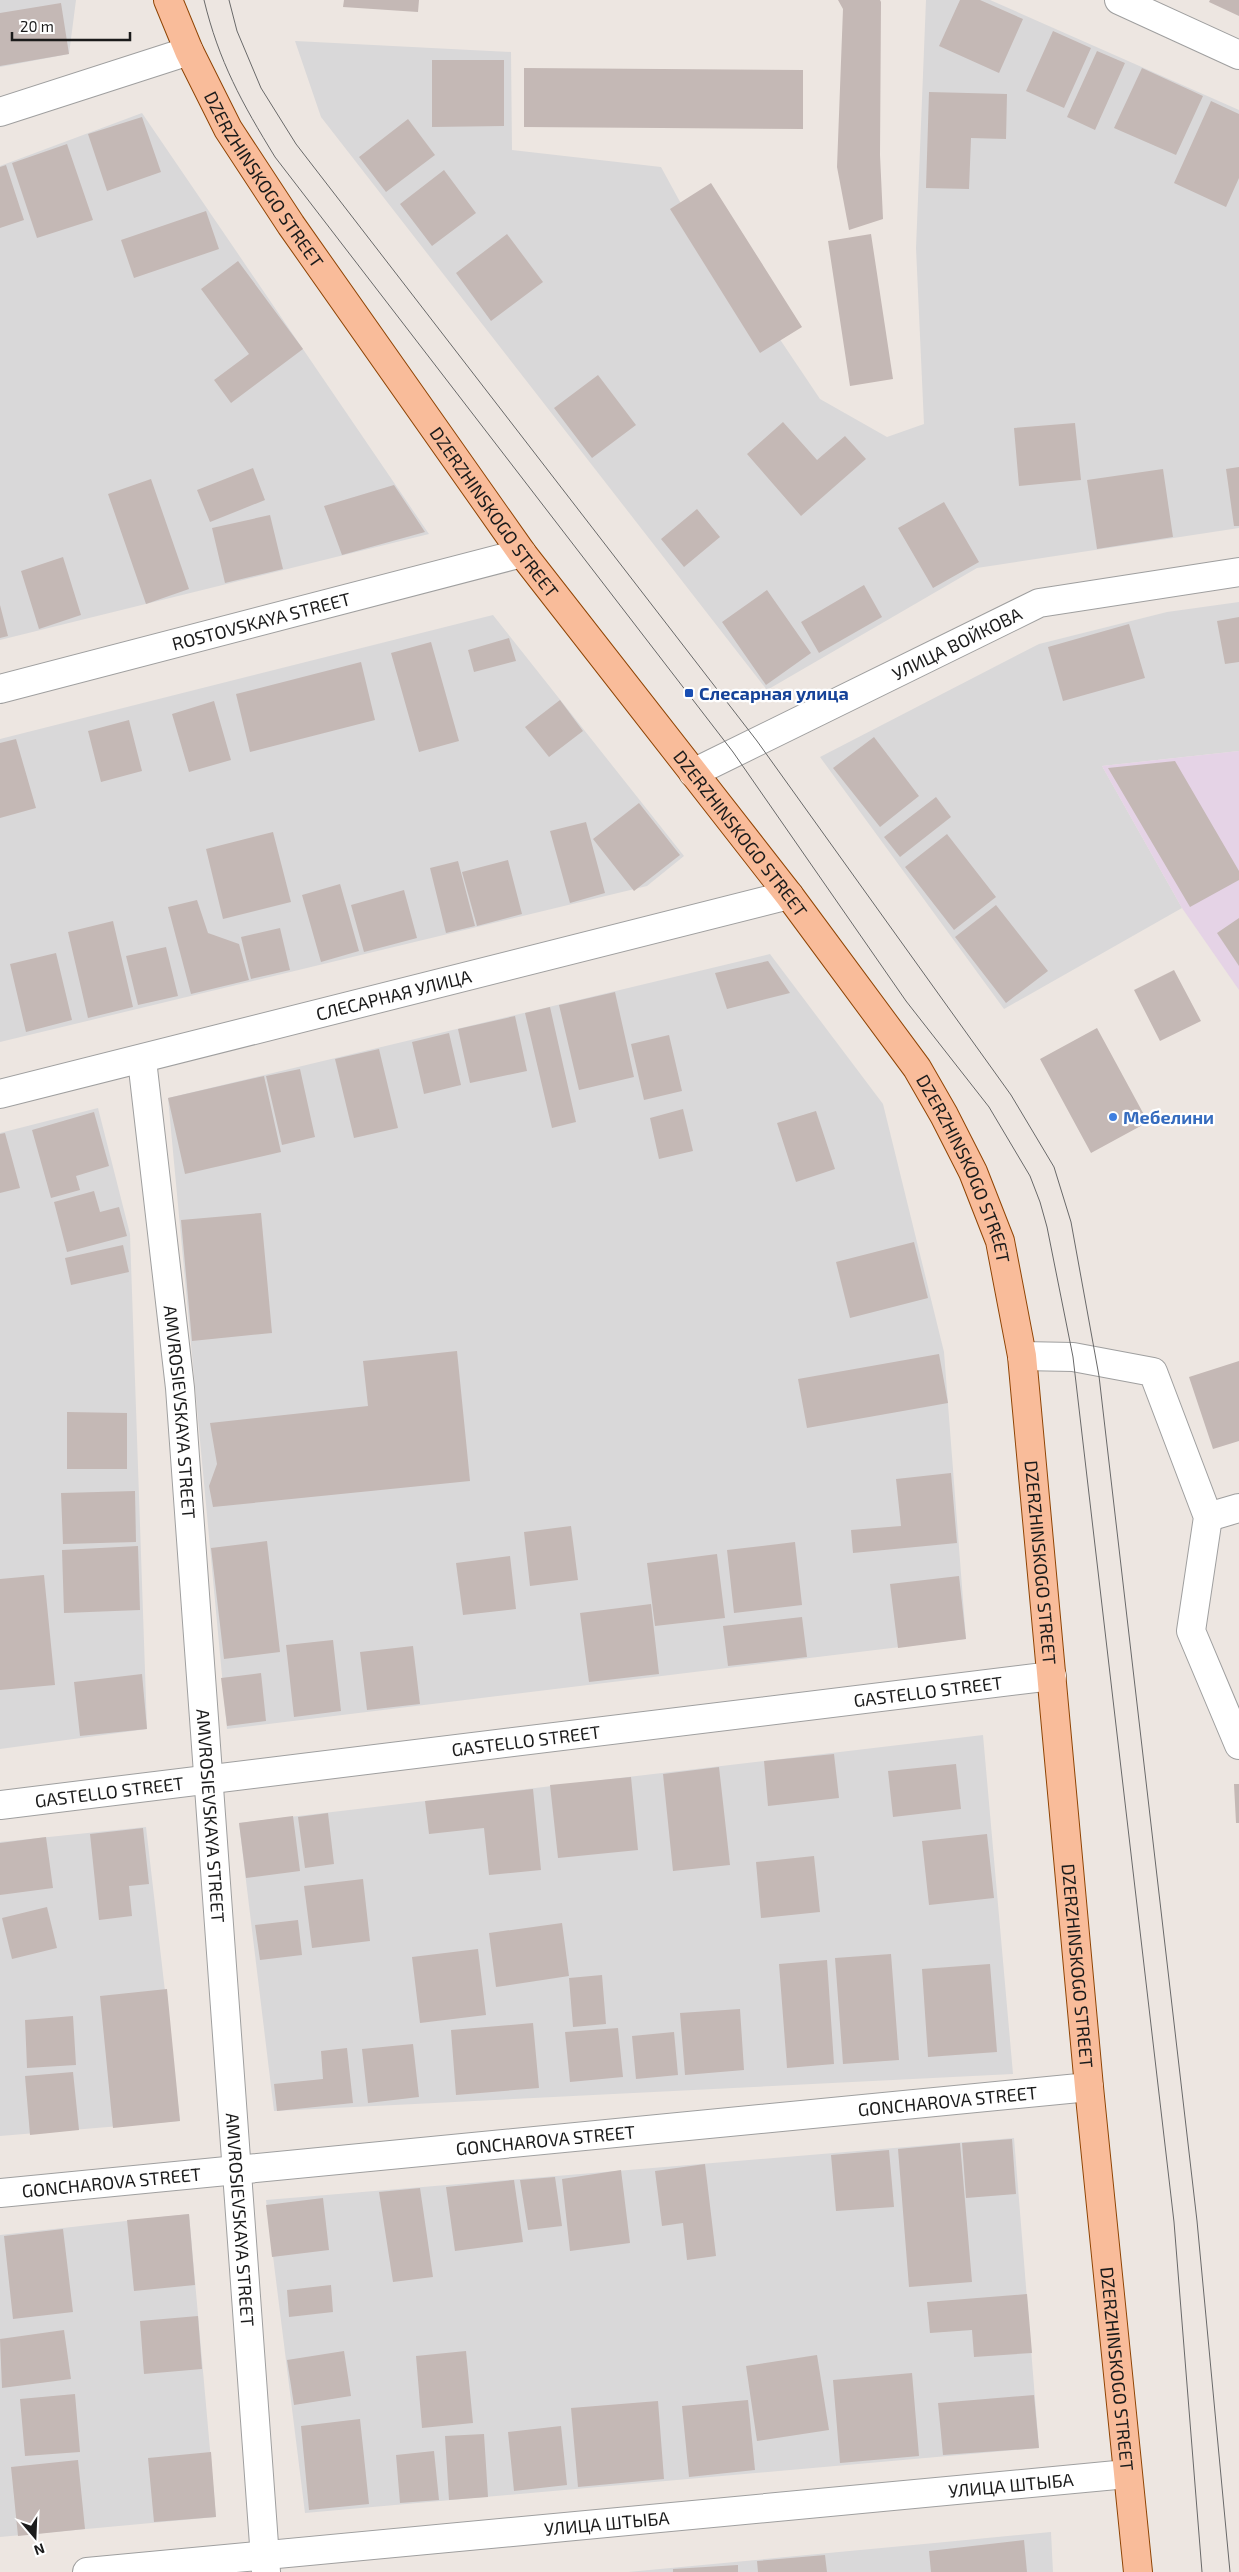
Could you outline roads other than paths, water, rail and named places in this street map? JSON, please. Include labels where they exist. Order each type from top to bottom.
[{"type":"main road","name":"DZERZHINSKOGO STREET","points":[[168,0],[190,51],[228,128],[291,224],[522,553],[789,895],[917,1068],[973,1172],[1000,1241],[1022,1356],[1089,2087],[1138,2572]]},
{"type":"street","points":[[1119,0],[1239,55]]},
{"type":"street","points":[[0,112],[190,51]]},
{"type":"street","name":"ROSTOVSKAYA STREET","points":[[0,689],[522,553]]},
{"type":"street","name":"УЛИЦА ВОЙКОВА","points":[[693,773],[1039,603],[1239,572]]},
{"type":"street","name":"СЛЕСАРНАЯ УЛИЦА","points":[[0,1094],[142,1060],[789,895]]},
{"type":"street","name":"AMVROSIEVSKAYA STREET","points":[[142,1060],[180,1388],[265,2564]]},
{"type":"street","points":[[1022,1356],[1073,1357],[1153,1372],[1208,1517],[1191,1631],[1239,1745]]},
{"type":"street","points":[[1208,1517],[1239,1508]]},
{"type":"street","name":"GASTELLO STREET","points":[[0,1805],[1052,1676]]},
{"type":"street","name":"GONCHAROVA STREET","points":[[0,2194],[1089,2087]]},
{"type":"street","name":"УЛИЦА ШТЫБА","points":[[87,2572],[265,2564],[1127,2474]]},
{"type":"tram line","points":[[204,0],[224,63],[242,100],[275,157],[733,752],[906,1001],[989,1107],[1030,1176],[1047,1227],[1073,1357],[1174,2222],[1202,2572]]},
{"type":"tram line","points":[[229,0],[237,31],[261,88],[296,144],[757,741],[1011,1095],[1054,1167],[1071,1222],[1099,1376],[1197,2221],[1230,2572]]},
{"type":"place","name":"Слесарная улица","points":[[689,693]]},
{"type":"place","name":"Мебелини","points":[[1113,1117]]}]
